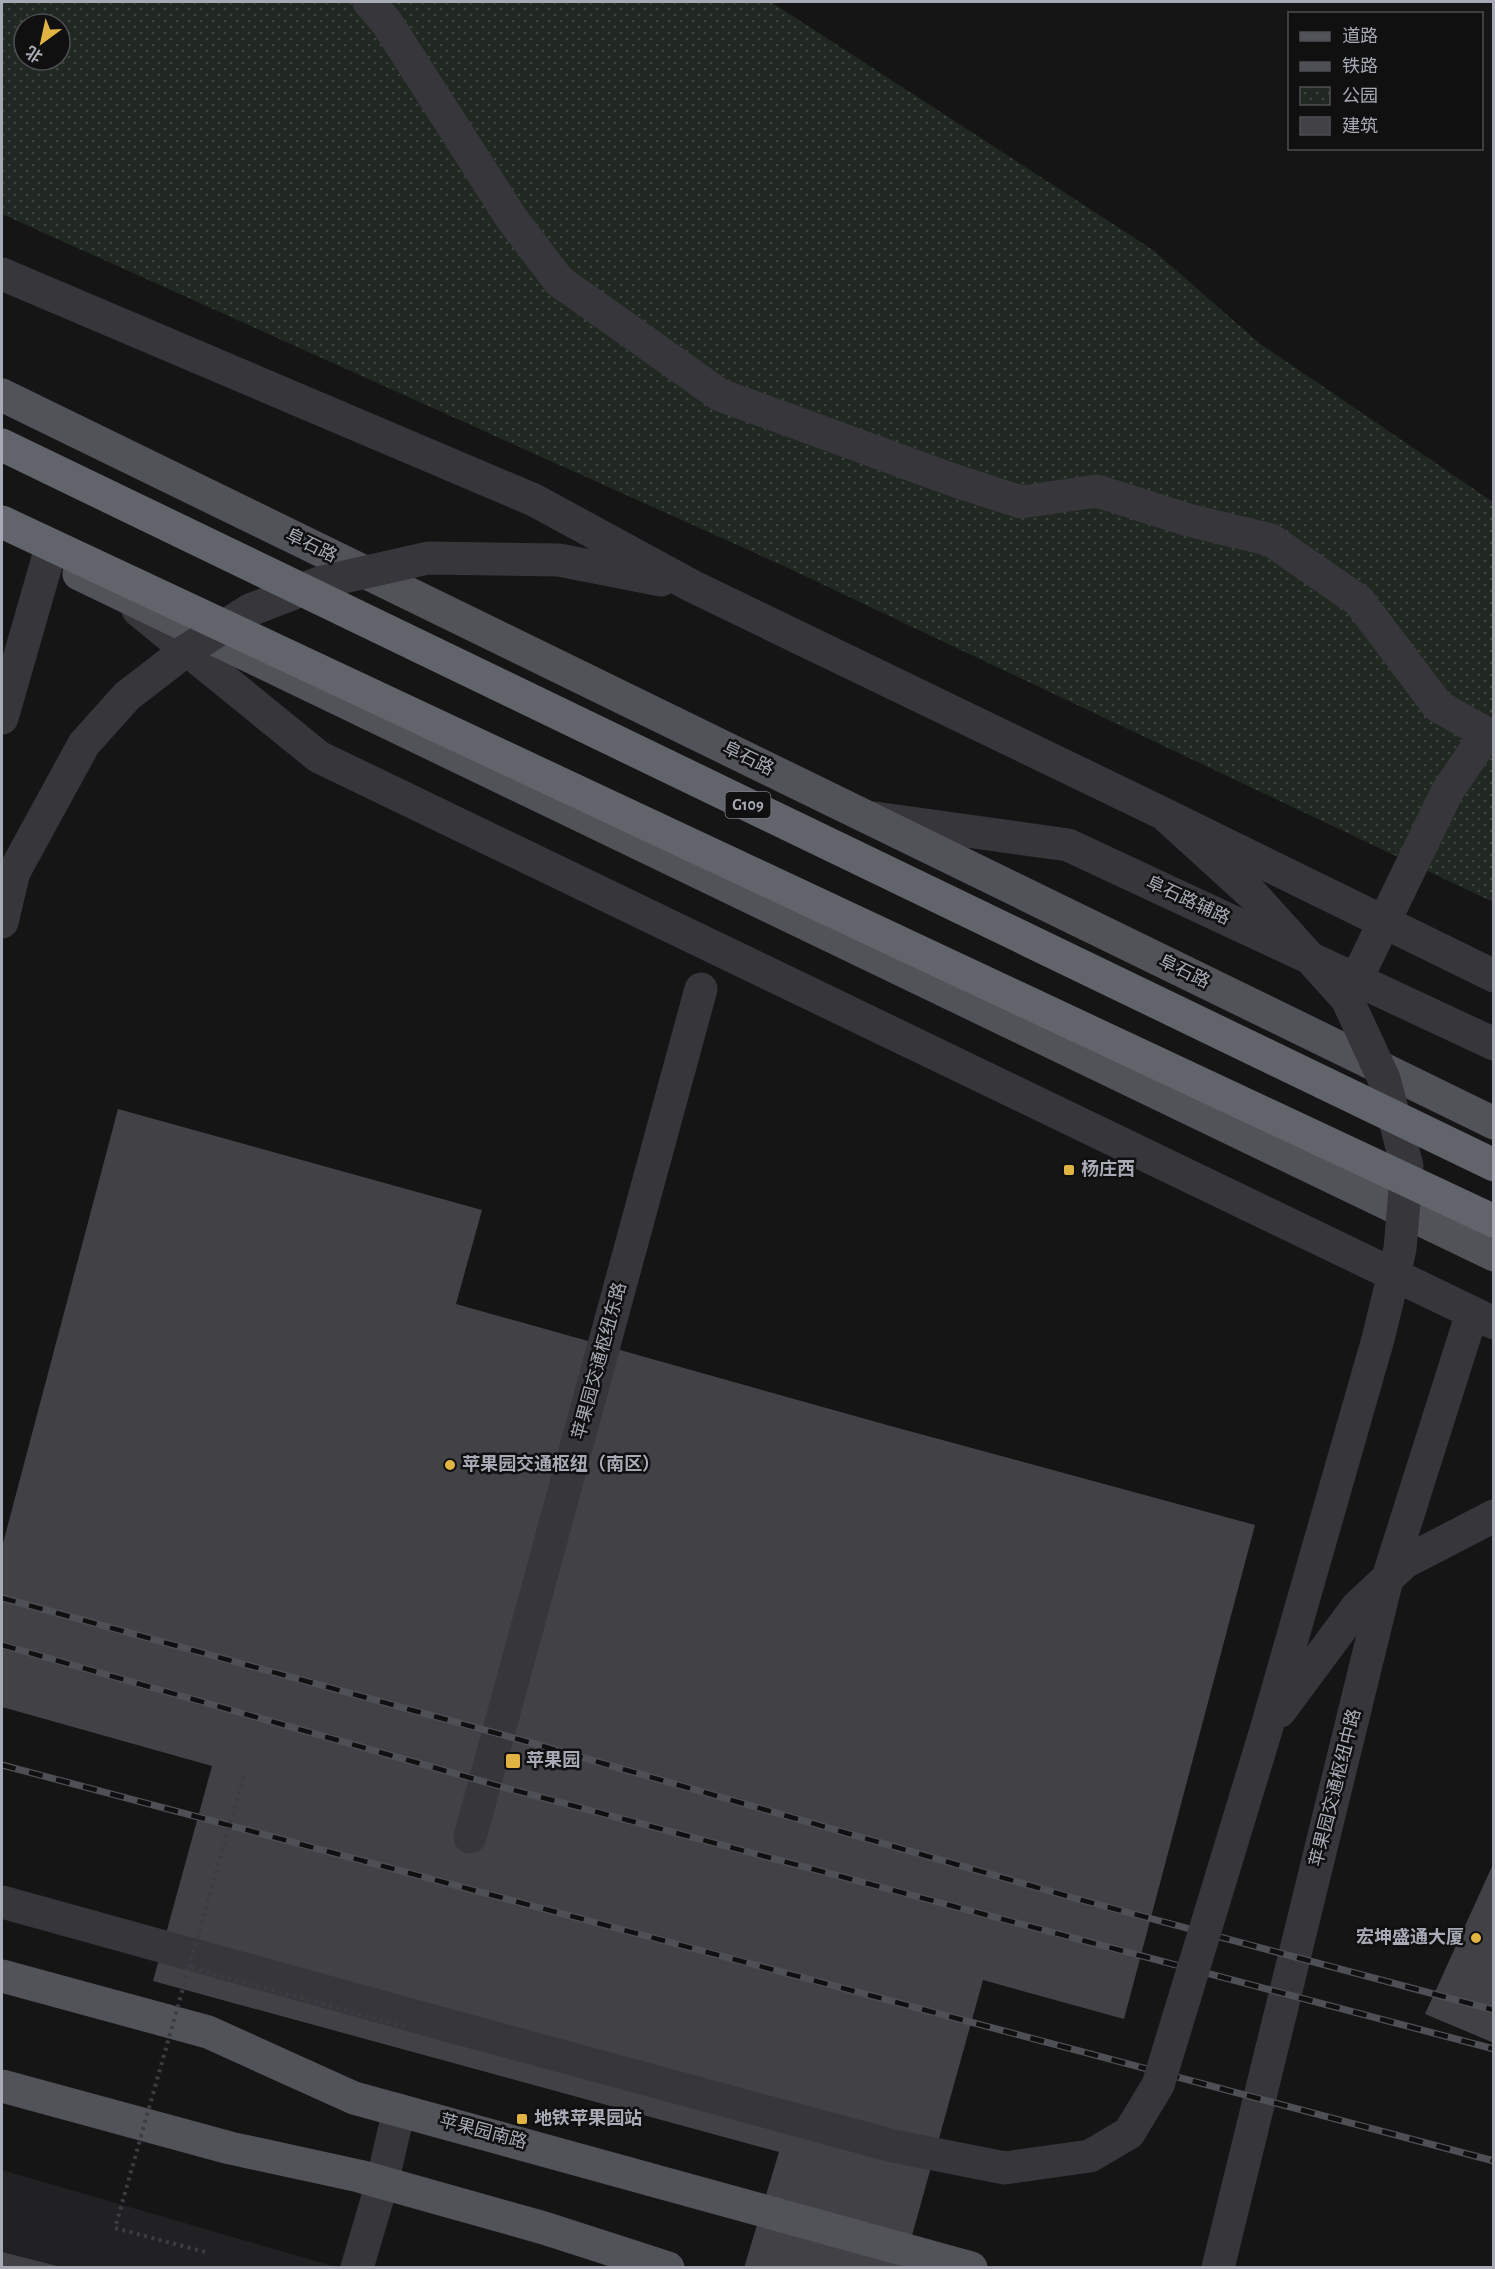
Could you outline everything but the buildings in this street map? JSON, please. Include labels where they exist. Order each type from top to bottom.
[{"type":"highway","name":"G109","points":[[2,445],[1494,1165]]},
{"type":"highway","points":[[2,522],[1494,1221]]},
{"type":"main road","name":"阜石路","points":[[2,395],[1494,1124]]},
{"type":"main road","points":[[2,535],[123,597],[1494,1255]]},
{"type":"main road","name":"苹果园南路","points":[[2,1976],[208,2032],[354,2098],[971,2268]]},
{"type":"main road","points":[[2,2086],[230,2148],[382,2183],[544,2228],[668,2268]]},
{"type":"street","points":[[369,2],[387,23],[512,219],[559,281],[720,395],[956,481],[1021,502],[1097,491],[1188,520],[1271,540],[1359,601],[1438,706],[1490,736],[1447,792],[1356,980]]},
{"type":"street","points":[[2,274],[534,500],[692,586],[1494,976]]},
{"type":"street","points":[[2,718],[48,558]]},
{"type":"street","points":[[2,922],[14,872],[84,744],[127,696],[184,652],[250,610],[322,582],[428,558],[559,560],[692,586]]},
{"type":"street","points":[[123,597],[319,757],[1483,1318]]},
{"type":"street","points":[[2,1902],[893,2146],[1005,2168],[1090,2156],[1129,2133],[1158,2085],[1266,1730],[1381,1328],[1400,1249],[1407,1166],[1384,1079],[1347,999],[1253,895],[1164,814]]},
{"type":"street","name":"阜石路辅路","points":[[866,817],[1068,845],[1494,1044]]},
{"type":"street","name":"苹果园交通枢纽东路","points":[[470,1837],[701,989]]},
{"type":"street","name":"苹果园交通枢纽中路","points":[[1218,2268],[1385,1587],[1483,1318]]},
{"type":"street","points":[[1266,1730],[1322,1652],[1358,1607],[1405,1562],[1494,1516]]},
{"type":"street","points":[[357,2268],[382,2183],[399,2110]]},
{"type":"path","points":[[206,2252],[115,2228],[244,1775]]},
{"type":"path","points":[[189,1967],[407,2028]]},
{"type":"shaded area","points":[[2,2170],[336,2267],[2,2267]]},
{"type":"green space","points":[[2,2],[771,2],[1153,250],[1259,343],[1493,502],[1493,902],[786,567],[2,214]]},
{"type":"railway","points":[[2,1598],[521,1740],[1074,1898],[1494,2010]]},
{"type":"railway","points":[[2,1645],[506,1788],[1494,2049]]},
{"type":"railway","points":[[2,1765],[1494,2161]]},
{"type":"place","name":"杨庄西","points":[[1069,1170]]},
{"type":"place","name":"苹果园交通枢纽（南区）","points":[[450,1465]]},
{"type":"place","name":"苹果园","points":[[513,1761]]},
{"type":"place","name":"宏坤盛通大厦","points":[[1476,1938]]},
{"type":"place","name":"地铁苹果园站","points":[[522,2119]]}]
